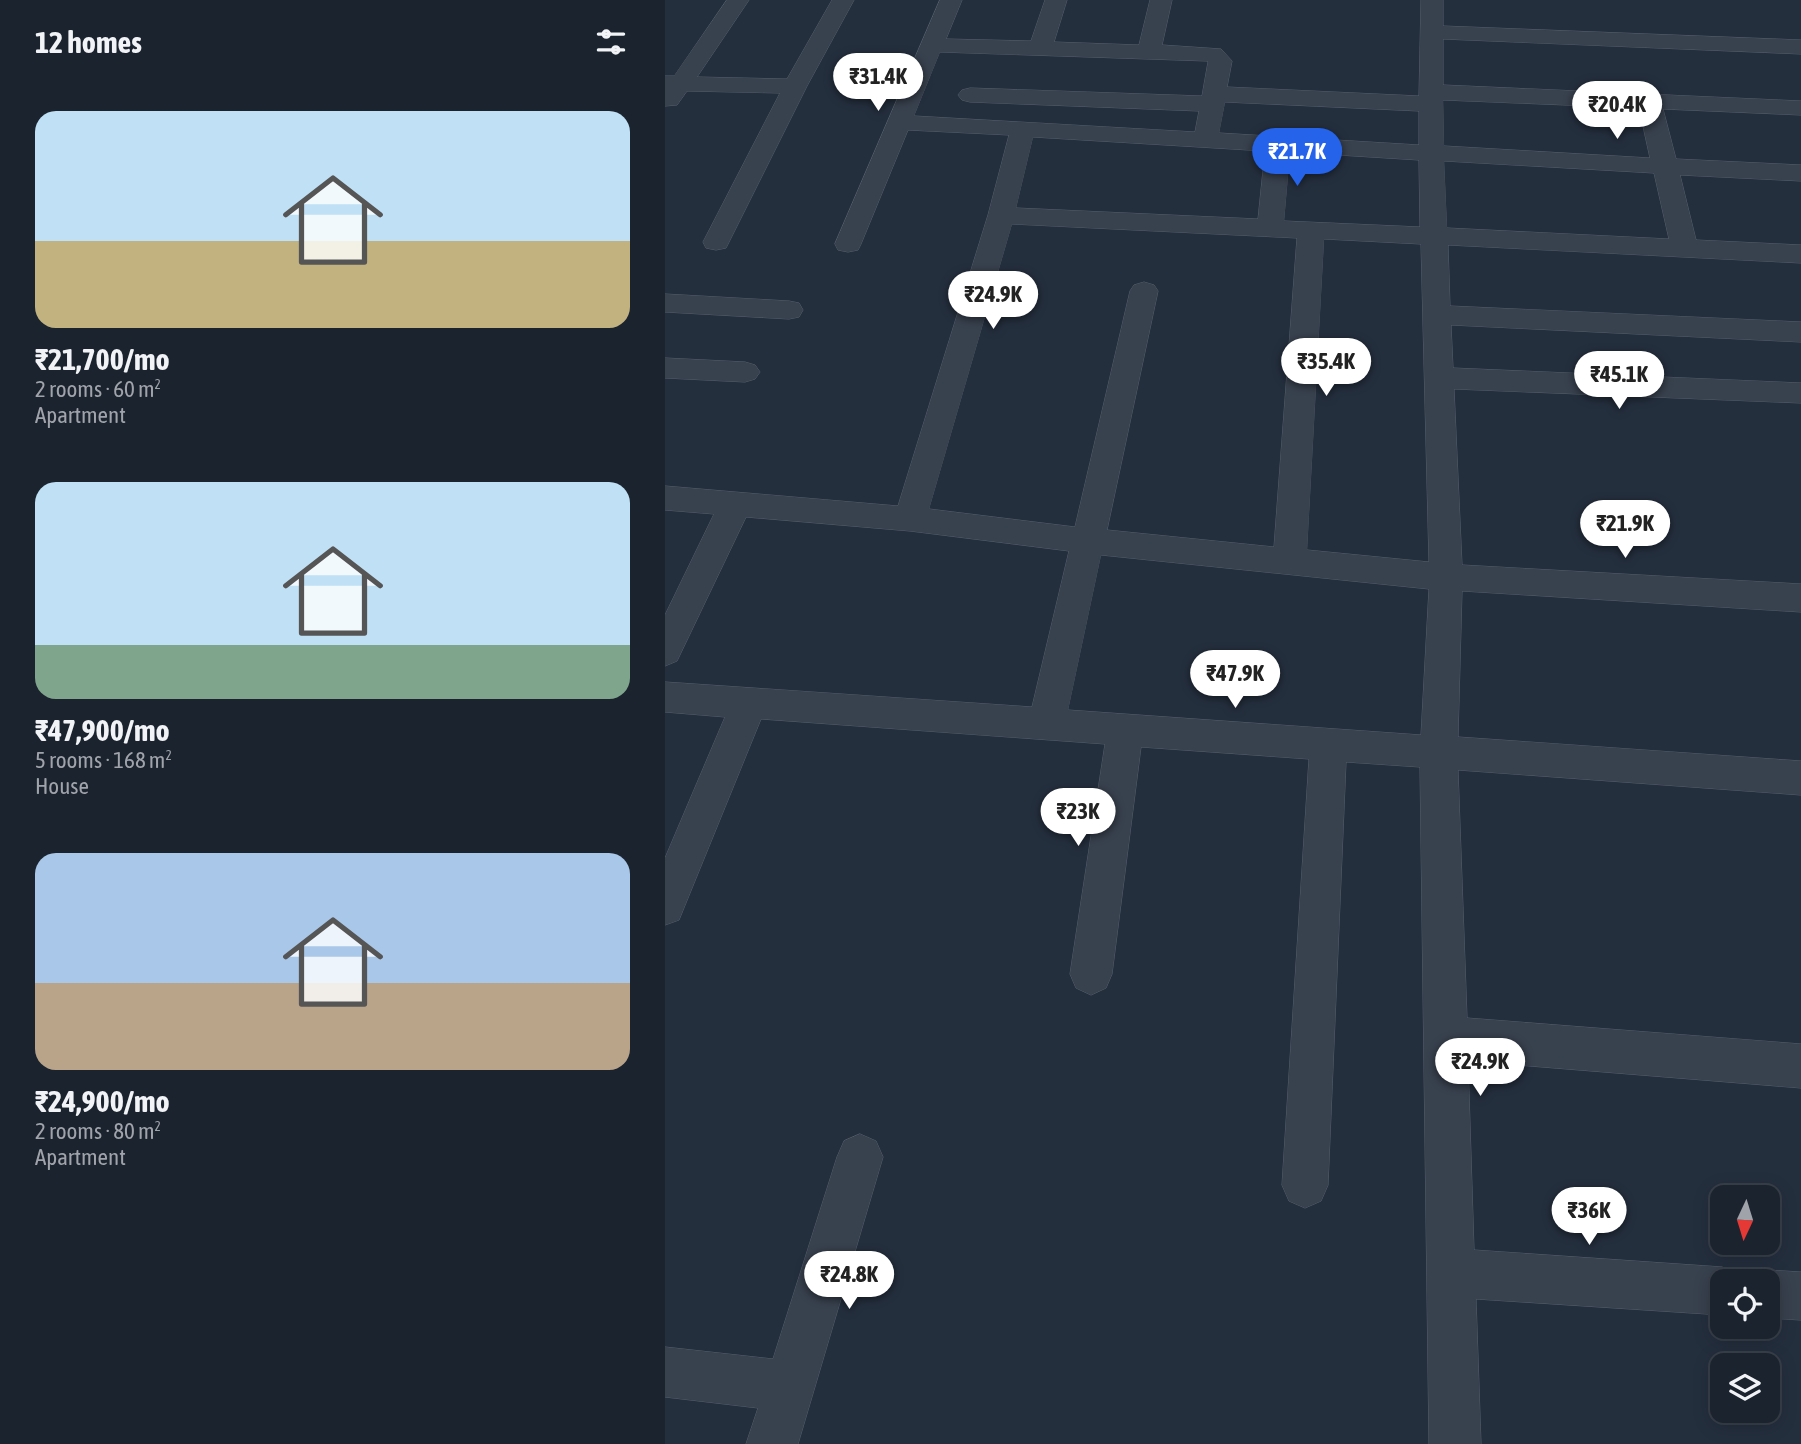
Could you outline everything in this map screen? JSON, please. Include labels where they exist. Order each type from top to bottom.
[{"type":"street","points":[[665,106],[673,84],[738,0]]},
{"type":"street","points":[[716,242],[795,86],[843,0]]},
{"type":"street","points":[[848,244],[951,0]]},
{"type":"street","points":[[1040,49],[1056,0]]},
{"type":"street","points":[[1149,52],[1160,0]]},
{"type":"street","points":[[1432,0],[1431,155],[1446,577],[1439,753],[1455,1444]]},
{"type":"street","points":[[1433,32],[1801,47]]},
{"type":"street","points":[[931,45],[1149,52],[1218,57],[1206,139]]},
{"type":"street","points":[[673,84],[795,86]]},
{"type":"street","points":[[970,95],[1649,101],[1801,108]]},
{"type":"street","points":[[1649,101],[1685,249]]},
{"type":"street","points":[[899,122],[1431,155],[1801,173]]},
{"type":"street","points":[[910,519],[1002,215],[1023,129]]},
{"type":"street","points":[[1270,229],[1278,144]]},
{"type":"street","points":[[1002,215],[1801,254]]},
{"type":"street","points":[[1290,561],[1311,231]]},
{"type":"street","points":[[1046,726],[1144,291]]},
{"type":"street","points":[[665,303],[789,310]]},
{"type":"street","points":[[1437,315],[1801,332]]},
{"type":"street","points":[[665,368],[745,373]]},
{"type":"street","points":[[1440,378],[1801,393]]},
{"type":"street","points":[[665,498],[910,519],[1088,541],[1446,577],[1801,598]]},
{"type":"street","points":[[665,651],[736,503]]},
{"type":"street","points":[[665,697],[1801,778]]},
{"type":"street","points":[[665,906],[749,703]]},
{"type":"street","points":[[1091,974],[1125,731]]},
{"type":"street","points":[[1305,1185],[1328,746]]},
{"type":"street","points":[[1445,1038],[1801,1066]]},
{"type":"street","points":[[772,1444],[860,1157]]},
{"type":"street","points":[[1451,1273],[1710,1290]]},
{"type":"street","points":[[1780,1295],[1801,1296]]},
{"type":"street","points":[[665,1372],[790,1385]]}]
